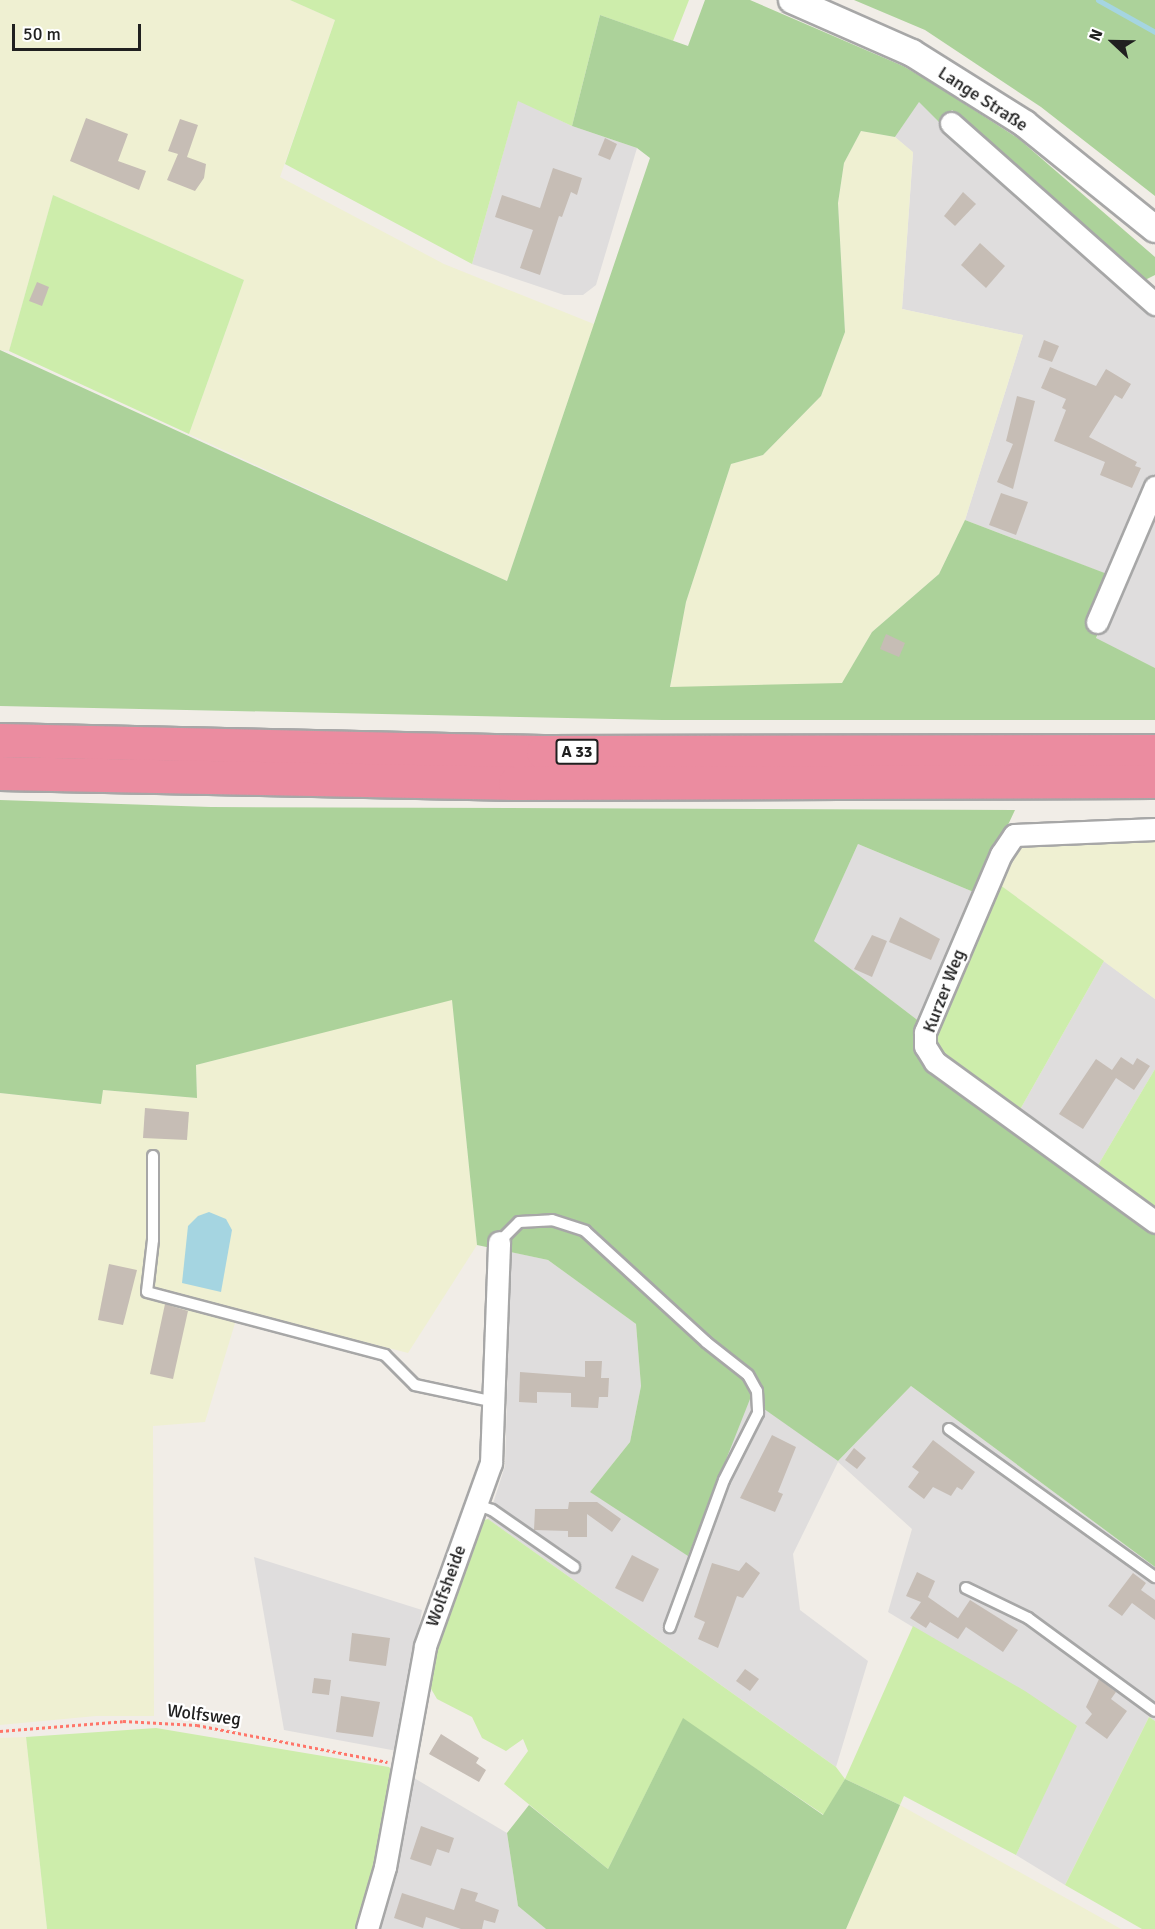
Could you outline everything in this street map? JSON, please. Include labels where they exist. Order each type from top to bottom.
[{"type":"highway","name":"A 33","points":[[0,740],[543,752],[1155,751]]},
{"type":"highway","name":"A 33","points":[[0,773],[514,783],[1155,781]]},
{"type":"street","name":"Lange Straße","points":[[792,0],[922,59],[1025,124],[1155,229]]},
{"type":"street","points":[[951,123],[1155,304]]},
{"type":"street","points":[[1097,622],[1155,487]]},
{"type":"street","name":"Kurzer Weg","points":[[1155,829],[1014,835],[1001,854],[925,1032],[925,1046],[935,1062],[1155,1222]]},
{"type":"street","name":"Wolfsheide","points":[[368,1929],[385,1867],[424,1646],[490,1463],[495,1402],[499,1242]]},
{"type":"lane","points":[[153,1156],[153,1240],[147,1292],[384,1354],[415,1385],[495,1402]]},
{"type":"lane","points":[[499,1242],[519,1222],[552,1220],[585,1231],[706,1342],[748,1374],[757,1390],[758,1413],[724,1480],[670,1627]]},
{"type":"lane","points":[[949,1429],[1155,1577]]},
{"type":"lane","points":[[476,1504],[492,1510],[574,1567]]},
{"type":"lane","points":[[966,1588],[1028,1618],[1155,1711]]},
{"type":"path","name":"Wolfsweg","points":[[0,1731],[123,1721],[197,1725],[402,1765]]},
{"type":"shaded area","points":[[518,100],[572,126],[637,148],[596,285],[583,295],[564,295],[472,264]]},
{"type":"shaded area","points":[[919,101],[1155,319],[1155,668],[1096,639],[1122,580],[965,520],[1023,335],[902,309],[913,153],[895,137]]},
{"type":"shaded area","points":[[858,844],[976,893],[920,1022],[813,941]]},
{"type":"shaded area","points":[[1104,961],[1155,999],[1155,1069],[1094,1172],[1017,1115]]},
{"type":"shaded area","points":[[511,1252],[548,1260],[636,1324],[641,1386],[630,1442],[590,1492],[750,1398],[838,1461],[911,1386],[1155,1567],[1155,1721],[1149,1717],[1065,1885],[1016,1855],[1076,1726],[888,1612],[912,1529],[838,1462],[793,1554],[800,1610],[868,1661],[836,1767],[488,1519],[505,1466]]},
{"type":"shaded area","points":[[254,1557],[422,1610],[397,1751],[284,1730]]},
{"type":"shaded area","points":[[409,1775],[507,1833],[518,1906],[546,1929],[373,1929]]},
{"type":"green space","points":[[0,0],[290,0],[335,20],[280,177],[444,264],[594,324],[507,581],[189,434],[244,280],[53,195],[9,351],[0,350]]},
{"type":"green space","points":[[290,0],[689,0],[673,41],[600,15],[572,126],[518,101],[472,264],[285,164],[335,20]]},
{"type":"green space","points":[[705,0],[750,0],[903,66],[932,83],[1019,139],[1155,257],[1155,275],[1145,280],[952,110],[940,123],[919,102],[895,137],[861,131],[844,163],[838,203],[845,332],[821,396],[763,455],[731,464],[686,602],[670,687],[842,683],[872,632],[939,574],[965,520],[1123,580],[1096,638],[1155,668],[1155,720],[662,720],[0,706],[0,350],[507,581],[650,158],[637,148],[572,126],[600,15],[688,46]]},
{"type":"green space","points":[[854,0],[1155,0],[1155,196],[1041,107],[925,30]]},
{"type":"green space","points":[[861,131],[895,137],[913,152],[902,309],[1023,335],[965,520],[939,574],[872,632],[842,684],[670,688],[686,602],[731,464],[763,455],[821,396],[845,332],[838,203],[844,163]]},
{"type":"green space","points":[[53,195],[244,280],[189,434],[9,351]]},
{"type":"green space","points":[[0,800],[211,807],[1015,810],[976,893],[858,844],[814,941],[920,1022],[927,1066],[1155,1235],[1155,1567],[911,1386],[838,1461],[750,1399],[688,1556],[590,1492],[630,1442],[641,1386],[636,1324],[548,1260],[477,1245],[452,1000],[196,1065],[197,1098],[103,1090],[101,1104],[0,1093]]},
{"type":"green space","points":[[1155,836],[1155,999],[996,882],[1020,843]]},
{"type":"green space","points":[[996,882],[1104,961],[1017,1115],[945,1062],[931,1035]]},
{"type":"green space","points":[[452,999],[477,1245],[408,1353],[239,1310],[205,1422],[153,1426],[154,1716],[96,1716],[0,1725],[0,1093],[100,1104],[103,1090],[197,1098],[196,1065]]},
{"type":"green space","points":[[1155,1069],[1155,1217],[1094,1172]]},
{"type":"green space","points":[[488,1519],[836,1767],[845,1779],[824,1815],[683,1719],[608,1869],[504,1784],[528,1751],[523,1739],[506,1751],[482,1738],[472,1717],[437,1699],[427,1682],[440,1628],[478,1522]]},
{"type":"green space","points":[[913,1626],[1025,1691],[1077,1726],[1016,1855],[904,1796],[900,1805],[845,1779]]},
{"type":"green space","points":[[1149,1717],[1155,1721],[1155,1929],[1142,1929],[1065,1885]]},
{"type":"green space","points":[[683,1718],[823,1815],[845,1779],[900,1805],[846,1929],[546,1929],[518,1906],[507,1833],[529,1805],[608,1869]]},
{"type":"green space","points":[[156,1728],[389,1767],[396,1777],[361,1929],[47,1929],[26,1737]]},
{"type":"green space","points":[[26,1737],[47,1929],[0,1929],[0,1738]]},
{"type":"green space","points":[[900,1805],[1121,1929],[846,1929]]},
{"type":"water","points":[[209,1212],[226,1219],[232,1230],[221,1292],[182,1283],[188,1226],[198,1216]]},
{"type":"building","points":[[86,118],[128,134],[118,161],[146,171],[139,190],[70,161]]},
{"type":"building","points":[[180,119],[198,125],[187,157],[206,164],[204,178],[195,191],[167,180],[178,154],[168,151]]},
{"type":"building","points":[[605,138],[617,144],[610,160],[598,155]]},
{"type":"building","points":[[553,168],[582,178],[577,195],[571,192],[562,217],[559,216],[540,275],[520,268],[533,230],[495,217],[502,195],[540,208]]},
{"type":"building","points":[[963,192],[976,204],[955,226],[944,216]]},
{"type":"building","points":[[980,243],[1005,266],[986,288],[961,265]]},
{"type":"building","points":[[37,282],[49,287],[42,306],[29,301]]},
{"type":"building","points":[[1044,340],[1059,346],[1052,362],[1038,357]]},
{"type":"building","points":[[1050,367],[1096,386],[1106,369],[1131,384],[1122,399],[1115,395],[1089,437],[1137,462],[1135,466],[1141,468],[1132,488],[1100,475],[1105,462],[1054,441],[1066,410],[1062,408],[1066,399],[1041,388]]},
{"type":"building","points":[[1017,396],[1035,401],[1013,489],[997,482],[1013,444],[1006,441]]},
{"type":"building","points":[[1001,493],[1028,502],[1016,535],[989,525]]},
{"type":"building","points":[[886,634],[905,643],[899,657],[880,649]]},
{"type":"building","points":[[900,917],[940,939],[931,960],[889,942]]},
{"type":"building","points":[[872,935],[887,941],[872,977],[854,969]]},
{"type":"building","points":[[1121,1057],[1133,1065],[1137,1058],[1150,1066],[1134,1090],[1116,1078],[1083,1129],[1059,1114],[1096,1059],[1112,1070]]},
{"type":"building","points":[[145,1108],[189,1112],[187,1140],[143,1138]]},
{"type":"building","points":[[109,1264],[137,1270],[123,1325],[98,1320]]},
{"type":"building","points":[[165,1304],[188,1311],[173,1379],[150,1374]]},
{"type":"building","points":[[585,1361],[602,1361],[601,1378],[609,1378],[608,1397],[599,1397],[598,1408],[571,1407],[571,1393],[537,1392],[537,1403],[519,1402],[520,1372],[585,1377]]},
{"type":"building","points":[[772,1435],[796,1447],[778,1492],[783,1494],[775,1512],[740,1498]]},
{"type":"building","points":[[933,1440],[975,1472],[962,1490],[957,1487],[951,1496],[933,1487],[924,1499],[908,1487],[919,1472],[912,1467]]},
{"type":"building","points":[[854,1448],[866,1458],[857,1469],[845,1460]]},
{"type":"building","points":[[569,1502],[597,1502],[621,1519],[612,1532],[587,1514],[587,1537],[568,1537],[568,1531],[534,1530],[535,1509],[568,1509]]},
{"type":"building","points":[[632,1555],[659,1569],[643,1602],[615,1588]]},
{"type":"building","points":[[746,1562],[760,1573],[743,1598],[737,1596],[718,1648],[698,1639],[705,1622],[694,1617],[712,1563],[739,1571]]},
{"type":"building","points":[[917,1572],[935,1581],[928,1597],[958,1618],[970,1600],[1018,1630],[1003,1652],[966,1627],[958,1639],[930,1622],[926,1628],[910,1618],[921,1602],[906,1596]]},
{"type":"building","points":[[1133,1573],[1146,1583],[1141,1590],[1155,1600],[1155,1620],[1132,1603],[1122,1616],[1108,1606]]},
{"type":"building","points":[[352,1633],[390,1638],[386,1666],[349,1661]]},
{"type":"building","points":[[745,1669],[759,1679],[750,1691],[736,1681]]},
{"type":"building","points":[[314,1678],[331,1680],[329,1695],[312,1693]]},
{"type":"building","points":[[1099,1679],[1116,1692],[1111,1699],[1127,1711],[1107,1739],[1085,1723],[1092,1714],[1086,1707]]},
{"type":"building","points":[[341,1696],[380,1702],[373,1737],[336,1732]]},
{"type":"building","points":[[441,1734],[479,1758],[476,1763],[486,1770],[479,1782],[429,1754]]},
{"type":"building","points":[[421,1826],[454,1838],[449,1853],[437,1849],[431,1866],[410,1859]]},
{"type":"building","points":[[461,1888],[478,1893],[475,1901],[499,1910],[495,1923],[484,1920],[482,1929],[461,1929],[426,1917],[423,1928],[394,1918],[402,1893],[454,1910]]},
{"type":"waterway","points":[[1098,0],[1155,32]]}]
